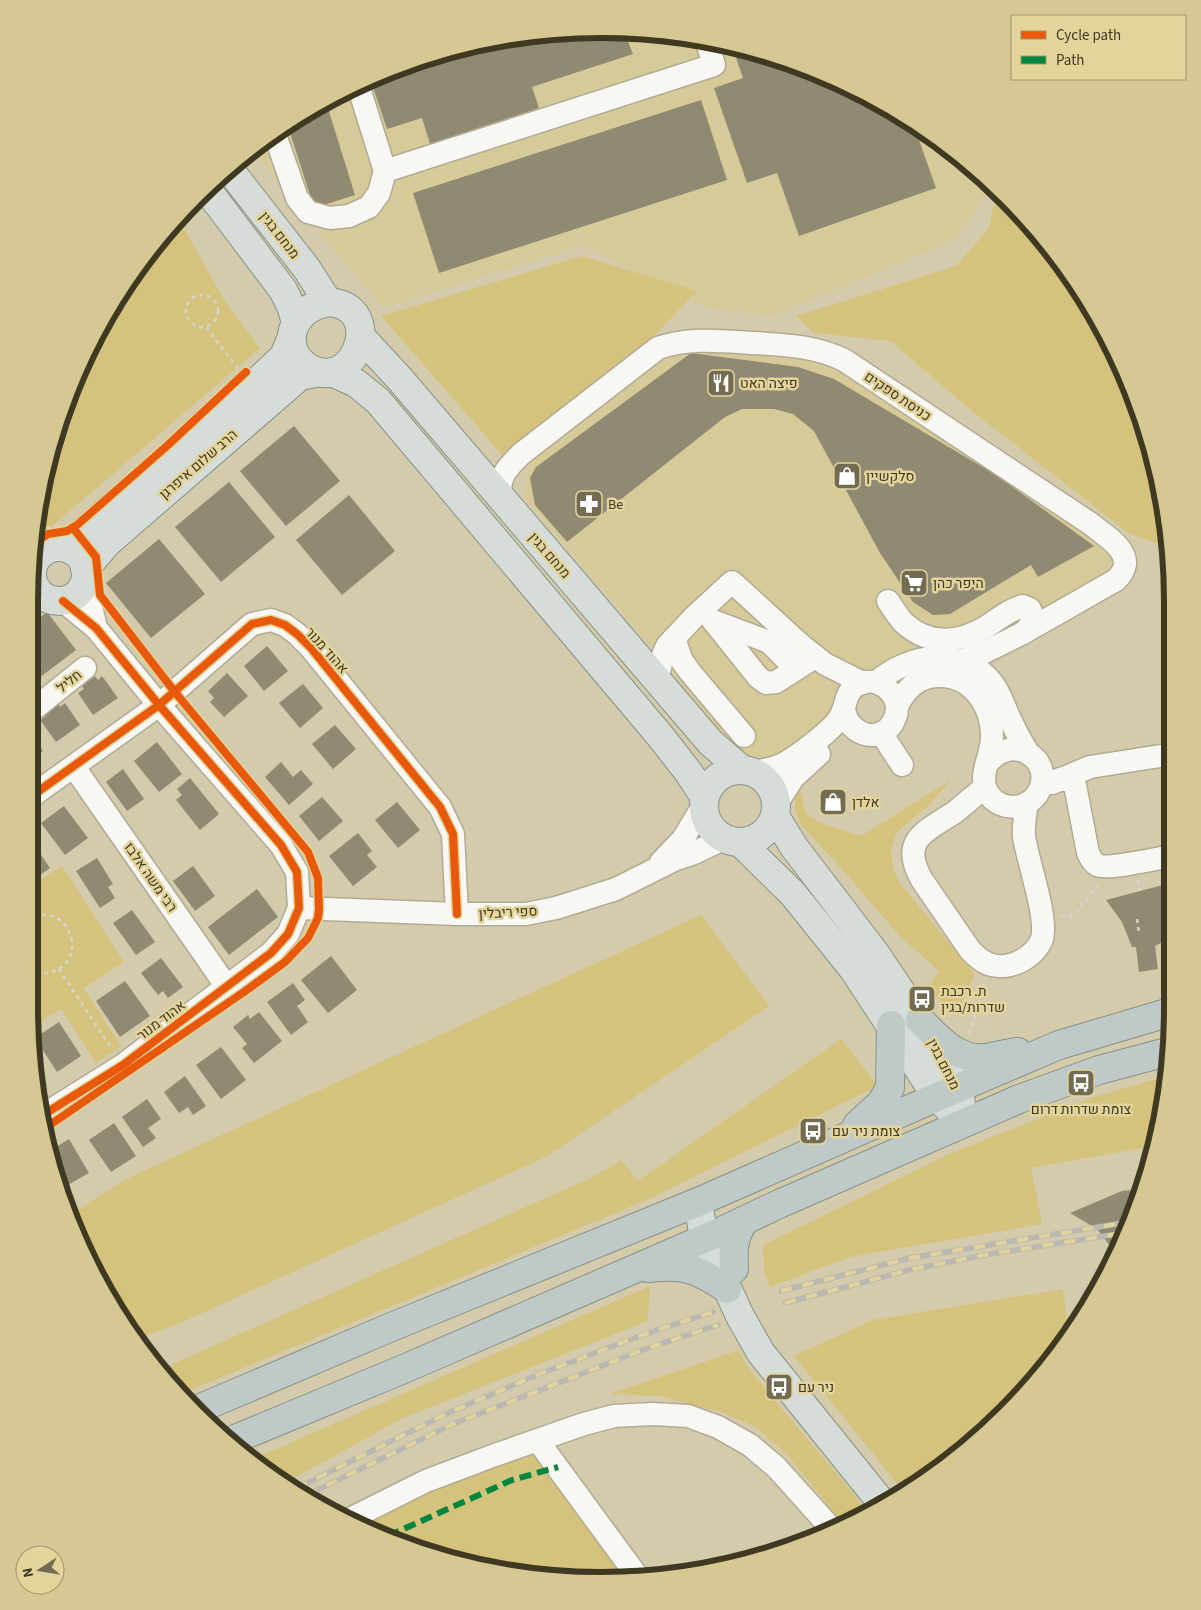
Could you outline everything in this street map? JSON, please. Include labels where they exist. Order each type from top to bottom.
[{"type":"highway","points":[[202,1408],[389,1328],[698,1202],[948,1092],[1059,1046],[1164,1014]]},
{"type":"highway","points":[[920,1020],[942,1042],[963,1056],[986,1058],[1059,1046]]},
{"type":"highway","points":[[844,1137],[882,1102],[890,1088],[891,1024]]},
{"type":"highway","points":[[236,1439],[406,1368],[1019,1099],[1099,1070],[1161,1053]]},
{"type":"highway","points":[[629,1270],[665,1266],[691,1269],[731,1279],[733,1247],[737,1231],[724,1230]]},
{"type":"main road","name":"מנחם בגין","points":[[232,174],[306,269],[328,302]]},
{"type":"main road","points":[[211,194],[283,290],[291,306],[293,349],[297,357],[311,370],[326,372],[356,383],[378,401],[690,773],[704,801],[706,821],[710,827],[732,841],[751,841],[769,827],[776,809],[773,792],[768,782],[749,771],[732,770],[720,775],[709,786],[704,801]]},
{"type":"main road","points":[[293,331],[303,313],[313,306],[336,302],[352,312],[357,319],[361,337],[356,353],[341,368],[326,372]]},
{"type":"main road","name":"הרב שלום איפרגן","points":[[73,542],[259,380],[284,356],[293,331]]},
{"type":"main road","name":"מנחם בגין","points":[[361,337],[399,378],[710,742],[749,771]]},
{"type":"main road","name":"הרב שלום איפרגן","points":[[85,575],[107,543],[300,376],[326,372]]},
{"type":"main road","points":[[38,593],[47,604],[76,595],[81,590],[85,575],[73,542],[55,547],[40,555]]},
{"type":"main road","name":"מנחם בגין","points":[[776,809],[794,847],[875,953],[920,1020],[948,1092],[963,1123]]},
{"type":"main road","name":"מנחם בגין","points":[[732,841],[793,894],[854,970],[891,1024],[948,1092]]},
{"type":"main road","points":[[698,1202],[724,1230],[731,1279],[761,1353],[879,1499]]},
{"type":"street","points":[[384,171],[714,65],[709,48]]},
{"type":"street","points":[[277,140],[297,198],[308,212],[330,218],[349,216],[369,207],[379,193],[384,171],[360,92]]},
{"type":"street","name":"כניסת ספקים","points":[[502,500],[499,489],[506,468],[521,454],[658,348],[683,341],[714,340],[800,346],[816,349],[852,365],[1090,524],[1121,549],[1125,559],[1122,574],[1116,580],[983,654],[960,661]]},
{"type":"street","points":[[85,575],[96,628]]},
{"type":"street","points":[[616,631],[637,646],[656,646],[674,638],[705,619],[732,582],[820,660],[838,683],[848,723],[856,731],[868,735],[881,733],[892,723],[897,706],[913,684],[930,677],[944,676],[967,684],[985,703],[993,732],[992,746],[984,773],[985,786],[993,800],[1010,807],[1019,807],[1060,779],[1090,767],[1164,755]]},
{"type":"street","points":[[888,601],[903,622],[918,634],[934,640],[949,641],[964,638],[978,632],[1014,609],[1023,606],[1030,609],[1033,618],[1032,624],[1023,633]]},
{"type":"street","points":[[47,604],[96,628],[159,705],[281,845],[297,872],[299,908]]},
{"type":"street","points":[[705,619],[758,677],[766,683],[776,682],[796,669],[820,660],[869,683],[881,684],[889,690],[897,706]]},
{"type":"street","points":[[705,619],[769,642],[796,669]]},
{"type":"street","name":"אהוד מנור","points":[[38,792],[159,705],[252,624],[271,620],[286,625],[311,648],[440,807],[453,834],[457,914]]},
{"type":"street","points":[[660,684],[658,676],[660,664],[667,646],[674,638]]},
{"type":"street","points":[[674,638],[682,661],[744,736]]},
{"type":"street","points":[[749,771],[772,769],[790,760],[840,718],[844,704],[852,689],[869,683],[891,671],[914,661],[940,658],[960,661],[976,668],[993,683],[1000,694],[1016,732],[1042,775],[1024,815],[1024,838],[1042,918],[1042,939],[1030,956],[1010,965],[990,966],[978,959],[970,950],[916,870],[912,853],[920,836],[985,786]]},
{"type":"street","name":"חליל","points":[[38,706],[85,668]]},
{"type":"street","points":[[776,809],[793,778],[800,770],[829,745],[856,731]]},
{"type":"street","points":[[881,733],[902,765]]},
{"type":"street","points":[[987,764],[993,756],[1001,751],[1019,749],[1032,757],[1090,767]]},
{"type":"street","name":"רבי משה אלבז","points":[[74,767],[227,986]]},
{"type":"street","points":[[1060,779],[1070,781],[1074,786],[1088,853],[1098,865],[1113,866],[1164,858]]},
{"type":"street","name":"ספי ריבלין","points":[[650,873],[683,839],[704,801]]},
{"type":"street","name":"ספי ריבלין","points":[[299,908],[457,914],[526,914],[556,908],[616,889],[676,859],[732,841]]},
{"type":"street","name":"אהוד מנור","points":[[47,1113],[123,1065],[271,953],[288,934],[299,908]]},
{"type":"street","points":[[356,1516],[426,1481],[584,1424],[614,1416],[653,1414],[688,1416],[718,1427],[750,1445],[776,1467],[828,1524]]},
{"type":"street","points":[[538,1440],[634,1571]]},
{"type":"path","points":[[199,295],[210,297],[217,305],[216,320],[207,327],[196,327],[186,315],[187,304],[199,295]]},
{"type":"path","points":[[207,327],[214,340],[231,357],[242,374]]},
{"type":"path","points":[[41,539],[48,534],[67,531],[73,528],[73,542]]},
{"type":"path","points":[[1042,918],[1074,915],[1100,884]]},
{"type":"path","points":[[38,916],[45,914],[54,916],[62,921],[69,929],[72,939],[69,959],[53,972],[43,974],[38,973]]},
{"type":"path","points":[[1137,919],[1139,934]]},
{"type":"path","points":[[963,1056],[990,966]]},
{"type":"path","points":[[58,969],[123,1065]]},
{"type":"shaded area","points":[[564,39],[637,39],[674,42],[710,48],[781,67],[816,80],[882,113],[913,132],[943,154],[988,192],[956,239],[773,316],[709,308],[583,245],[383,308],[256,155],[288,132],[319,113],[385,80],[420,67],[491,48],[527,42]]},
{"type":"shaded area","points":[[995,198],[1024,229],[1047,258],[1069,288],[1088,319],[1121,385],[1134,420],[1153,491],[1160,545],[1130,534],[978,416],[890,341],[814,333],[796,316],[956,266],[989,228]]},
{"type":"shaded area","points":[[182,224],[223,298],[260,348],[41,535],[48,491],[57,455],[80,385],[113,319],[132,288]]},
{"type":"shaded area","points":[[582,256],[697,291],[654,336],[607,371],[503,456],[381,316]]},
{"type":"shaded area","points":[[808,348],[1118,544],[1110,571],[972,650],[898,662],[784,755],[762,761],[749,759],[718,731],[676,676],[524,497],[530,457],[667,350]]},
{"type":"shaded area","points":[[951,780],[929,805],[896,833],[891,850],[893,868],[899,882],[975,975],[954,1017],[929,987],[939,971],[899,935],[802,826],[795,810],[795,799],[799,786],[806,814],[823,824],[861,836]]},
{"type":"shaded area","points":[[62,866],[124,962],[84,988],[121,1046],[96,1063],[61,1009],[38,1023],[38,881]]},
{"type":"shaded area","points":[[701,915],[769,1006],[546,1157],[178,1324],[143,1337],[113,1291],[96,1259],[75,1211],[126,1179]]},
{"type":"shaded area","points":[[841,1039],[878,1086],[647,1200],[187,1392],[166,1367],[593,1177],[621,1160],[638,1181]]},
{"type":"shaded area","points":[[1159,1078],[1153,1119],[1146,1147],[1031,1168],[1042,1224],[850,1257],[770,1287],[764,1269],[763,1245],[951,1153],[1097,1096]]},
{"type":"shaded area","points":[[650,1286],[648,1321],[403,1418],[291,1480],[259,1457]]},
{"type":"shaded area","points":[[1063,1289],[1068,1324],[1024,1381],[999,1408],[953,1448],[899,1486],[794,1356],[872,1320]]},
{"type":"shaded area","points":[[739,1350],[748,1368],[864,1507],[839,1519],[788,1456],[756,1427],[724,1413],[660,1396],[609,1394]]},
{"type":"shaded area","points":[[538,1451],[628,1571],[564,1571],[527,1568],[491,1562],[420,1543],[365,1521],[428,1492]]},
{"type":"building","points":[[564,39],[634,39],[628,41],[633,54],[532,87],[539,108],[430,144],[422,118],[387,129],[373,86],[420,67],[491,48],[527,42]]},
{"type":"building","points":[[735,54],[781,67],[816,80],[882,113],[917,135],[936,188],[799,236],[777,173],[747,183],[714,88],[743,78]]},
{"type":"building","points":[[701,100],[727,180],[439,273],[413,193]]},
{"type":"building","points":[[328,108],[355,195],[314,208],[290,131]]},
{"type":"building","points":[[691,353],[798,367],[834,379],[996,475],[1094,546],[1038,577],[1031,565],[950,614],[933,615],[913,602],[880,553],[814,431],[793,414],[774,409],[742,409],[725,417],[567,542],[535,505],[530,478],[536,467]]},
{"type":"building","points":[[294,426],[340,481],[286,526],[240,471]]},
{"type":"building","points":[[229,482],[275,537],[221,582],[175,527]]},
{"type":"building","points":[[349,495],[395,551],[342,595],[296,540]]},
{"type":"building","points":[[159,539],[205,594],[151,638],[106,583]]},
{"type":"building","points":[[47,612],[76,650],[39,678],[38,677],[38,619]]},
{"type":"building","points":[[267,646],[288,671],[264,691],[244,666]]},
{"type":"building","points":[[227,673],[248,696],[224,717],[210,702],[214,698],[208,691]]},
{"type":"building","points":[[95,676],[98,680],[102,676],[118,698],[93,715],[78,693],[84,689],[82,686]]},
{"type":"building","points":[[303,684],[323,708],[300,728],[279,703]]},
{"type":"building","points":[[58,703],[60,707],[65,703],[80,725],[56,742],[40,720],[46,716],[44,713]]},
{"type":"building","points":[[335,725],[356,749],[333,769],[312,744]]},
{"type":"building","points":[[157,742],[182,774],[159,792],[134,761]]},
{"type":"building","points":[[38,743],[43,751],[38,754]]},
{"type":"building","points":[[281,762],[293,777],[301,770],[313,784],[289,805],[265,777]]},
{"type":"building","points":[[123,769],[144,799],[127,811],[106,782]]},
{"type":"building","points":[[190,778],[219,814],[200,830],[176,800],[182,795],[177,789]]},
{"type":"building","points":[[322,797],[343,821],[319,841],[299,816]]},
{"type":"building","points":[[397,802],[420,830],[398,848],[375,820]]},
{"type":"building","points":[[64,806],[88,838],[65,855],[41,823]]},
{"type":"building","points":[[358,833],[372,851],[367,855],[377,867],[353,886],[329,856]]},
{"type":"building","points":[[38,850],[50,868],[38,877]]},
{"type":"building","points":[[97,858],[113,884],[108,887],[115,898],[100,908],[76,871]]},
{"type":"building","points":[[193,866],[215,896],[195,911],[173,881]]},
{"type":"building","points":[[1164,885],[1164,942],[1155,946],[1158,969],[1139,972],[1136,947],[1132,947],[1122,922],[1106,900]]},
{"type":"building","points":[[257,889],[278,917],[229,955],[208,927]]},
{"type":"building","points":[[132,910],[155,942],[136,955],[113,923]]},
{"type":"building","points":[[331,956],[357,990],[328,1013],[301,980]]},
{"type":"building","points":[[161,958],[183,987],[168,998],[163,991],[158,995],[141,973]]},
{"type":"building","points":[[125,981],[150,1016],[120,1037],[96,1001]]},
{"type":"building","points":[[293,983],[305,1000],[297,1006],[308,1022],[291,1035],[267,1002]]},
{"type":"building","points":[[259,1012],[282,1041],[254,1063],[242,1048],[247,1044],[233,1027],[248,1015],[250,1019]]},
{"type":"building","points":[[59,1022],[81,1056],[57,1072],[39,1044],[39,1036]]},
{"type":"building","points":[[221,1047],[246,1080],[221,1099],[196,1065]]},
{"type":"building","points":[[185,1076],[206,1106],[193,1115],[188,1107],[179,1113],[164,1092]]},
{"type":"building","points":[[147,1099],[161,1119],[148,1128],[156,1138],[143,1147],[122,1117]]},
{"type":"building","points":[[114,1123],[136,1156],[111,1172],[89,1140]]},
{"type":"building","points":[[69,1139],[89,1173],[66,1186],[55,1148]]},
{"type":"building","points":[[1134,1190],[1111,1247],[1097,1229],[1070,1213],[1122,1191]]},
{"type":"railway","points":[[781,1291],[910,1258],[1122,1223]]},
{"type":"railway","points":[[785,1303],[913,1269],[990,1254],[1117,1234]]},
{"type":"railway","points":[[301,1486],[448,1413],[542,1373],[645,1334],[713,1312]]},
{"type":"railway","points":[[312,1493],[453,1424],[648,1348],[718,1325]]},
{"type":"marked path","points":[[394,1533],[512,1480],[558,1467]]},
{"type":"cycle path","points":[[41,539],[48,534],[67,531],[77,525],[168,445],[246,372]]},
{"type":"cycle path","points":[[50,1125],[285,962],[308,938],[318,918],[319,909],[318,878],[308,852],[174,691],[100,595],[96,557],[73,528]]},
{"type":"cycle path","points":[[47,1113],[123,1065],[271,953],[288,934],[299,908],[297,872],[281,845],[159,705],[96,628],[63,601]]},
{"type":"cycle path","points":[[38,792],[159,705],[252,624],[271,620],[285,625],[311,648],[440,807],[453,834],[457,914]]},
{"type":"place","name":"פיצה האט","points":[[721,383]]},
{"type":"place","name":"סלקשיין","points":[[847,476]]},
{"type":"place","name":"Be","points":[[589,504]]},
{"type":"place","name":"היפר כהן","points":[[914,583]]},
{"type":"place","name":"אלדן","points":[[833,802]]},
{"type":"place","name":"ת. רכבת שדרות/בגין","points":[[922,999]]},
{"type":"place","name":"צומת שדרות דרום","points":[[1081,1083]]},
{"type":"place","name":"צומת ניר עם","points":[[813,1131]]},
{"type":"place","name":"ניר עם","points":[[779,1387]]}]
